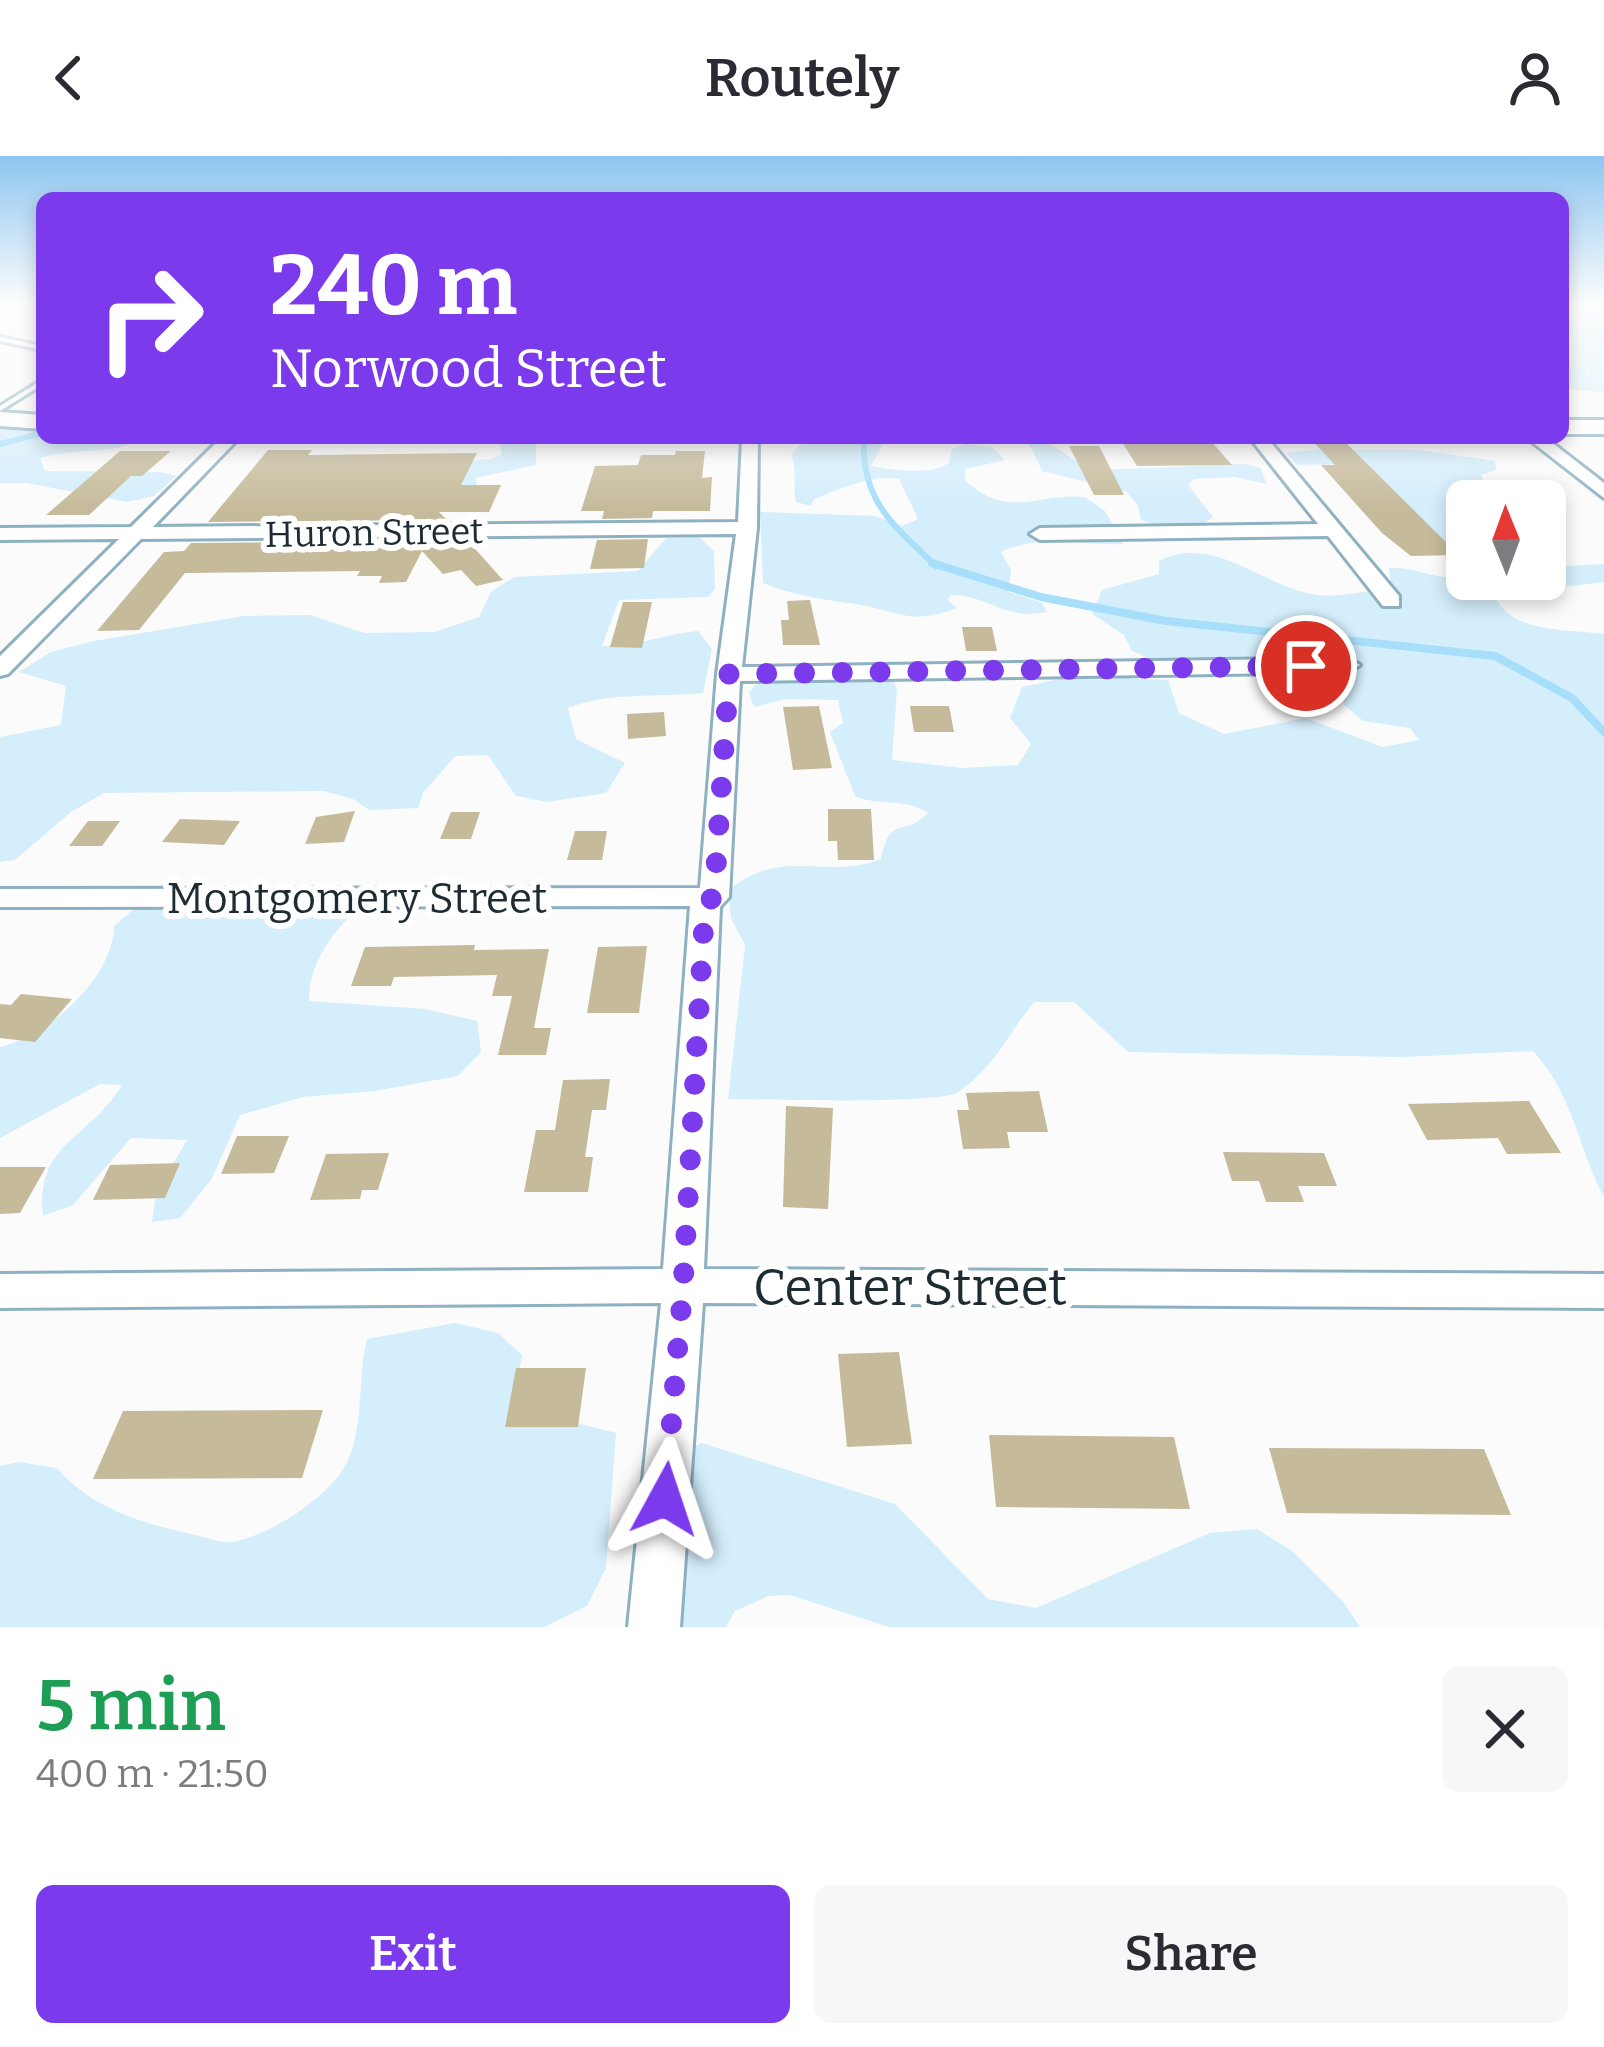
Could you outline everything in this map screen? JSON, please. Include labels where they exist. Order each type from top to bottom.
[{"type":"main road","points":[[0,419],[36,422]]},
{"type":"main road","points":[[1569,428],[1604,428]]},
{"type":"street","points":[[0,669],[225,444]]},
{"type":"street","points":[[654,1627],[683,1286],[705,903],[714,897],[729,674],[747,528],[750,444]]},
{"type":"street","points":[[1263,444],[1391,601]]},
{"type":"street","points":[[1543,444],[1604,492]]},
{"type":"street","name":"Huron Street","points":[[0,534],[747,528]]},
{"type":"street","points":[[1040,534],[1334,530]]},
{"type":"street","points":[[729,674],[1348,665]]},
{"type":"street","name":"Montgomery Street","points":[[0,898],[714,897]]},
{"type":"street","name":"Center Street","points":[[0,1291],[683,1286],[1604,1291]]},
{"type":"lane","points":[[0,409],[36,386]]},
{"type":"shaded area","points":[[1569,374],[1604,374],[1604,393],[1569,389]]},
{"type":"shaded area","points":[[0,426],[36,428],[36,444],[131,444],[40,458],[45,471],[176,476],[154,496],[127,502],[26,483],[0,483]]},
{"type":"shaded area","points":[[500,444],[536,444],[536,465],[475,478],[478,488],[368,467],[492,459],[502,454]]},
{"type":"shaded area","points":[[801,444],[881,444],[871,466],[911,471],[949,463],[952,449],[965,444],[992,447],[1005,460],[965,469],[965,480],[981,492],[1009,502],[1085,497],[1105,511],[1123,544],[1031,543],[1001,552],[1011,570],[1009,592],[1042,603],[1047,612],[1032,614],[950,595],[948,600],[957,608],[927,616],[905,615],[774,587],[763,583],[760,512],[875,516],[902,526],[918,519],[899,479],[856,484],[813,500],[811,506],[796,502],[791,454]]},
{"type":"shaded area","points":[[1027,444],[1048,444],[1097,470],[1245,464],[1260,468],[1267,484],[1234,477],[1194,479],[1188,485],[1213,517],[1178,528],[1141,520],[1127,492],[1042,471]]},
{"type":"shaded area","points":[[1419,450],[1495,461],[1496,470],[1481,475],[1483,480],[1446,480],[1446,543],[1426,532],[1349,464],[1297,465],[1286,453]]},
{"type":"shaded area","points":[[699,537],[714,551],[715,589],[708,597],[619,600],[602,646],[698,631],[712,649],[703,693],[618,697],[568,708],[576,739],[625,763],[606,793],[547,802],[516,796],[488,755],[455,756],[423,793],[418,808],[369,810],[353,799],[324,791],[104,793],[71,812],[15,860],[0,862],[0,737],[61,725],[66,686],[19,672],[51,652],[243,616],[310,615],[364,633],[435,632],[479,617],[491,592],[514,577],[638,571],[666,538]]},
{"type":"shaded area","points":[[1179,554],[1219,558],[1317,595],[1391,588],[1389,568],[1443,577],[1446,600],[1498,600],[1527,623],[1604,634],[1604,1197],[1566,1103],[1533,1051],[1402,1057],[1128,1052],[1074,1002],[1034,1002],[991,1062],[958,1092],[887,1100],[728,1099],[745,945],[731,918],[728,891],[748,877],[785,866],[842,867],[881,859],[894,831],[928,813],[911,805],[855,796],[830,732],[843,723],[838,700],[785,699],[754,707],[749,693],[758,682],[892,677],[897,689],[892,760],[962,768],[1018,765],[1031,744],[1010,718],[1022,687],[1073,676],[1168,680],[1179,713],[1224,734],[1306,718],[1383,747],[1419,740],[1410,728],[1363,721],[1343,704],[1357,666],[1340,660],[1151,659],[1132,651],[1124,635],[1092,614],[1102,590],[1159,574],[1159,561]]},
{"type":"shaded area","points":[[1604,564],[1604,582],[1566,587],[1566,566]]},
{"type":"shaded area","points":[[316,906],[349,917],[320,956],[309,1001],[425,1009],[477,1021],[481,1052],[458,1076],[375,1091],[303,1097],[240,1115],[211,1180],[180,1218],[152,1222],[156,1193],[187,1140],[131,1138],[73,1205],[43,1216],[47,1172],[56,1157],[122,1085],[100,1084],[0,1138],[0,1047],[39,1030],[75,1002],[103,965],[114,926],[134,909]]},
{"type":"shaded area","points":[[455,1323],[498,1333],[522,1355],[517,1385],[542,1414],[616,1433],[606,1568],[587,1606],[544,1627],[0,1627],[0,1466],[18,1462],[57,1468],[86,1494],[138,1520],[223,1542],[247,1538],[311,1503],[345,1466],[358,1420],[367,1339]]},
{"type":"shaded area","points":[[702,1443],[895,1504],[988,1599],[1036,1608],[1210,1533],[1257,1529],[1292,1551],[1344,1603],[1360,1627],[889,1627],[790,1595],[769,1596],[735,1611],[726,1627],[669,1627],[682,1452]]},
{"type":"building","points":[[1123,444],[1214,444],[1232,465],[1137,466]]},
{"type":"building","points":[[1316,444],[1347,444],[1446,542],[1446,555],[1411,556],[1382,533],[1321,465],[1335,465]]},
{"type":"building","points":[[1069,446],[1099,446],[1124,495],[1094,495]]},
{"type":"building","points":[[268,450],[312,450],[308,455],[477,453],[461,485],[501,485],[489,512],[439,512],[447,520],[208,522]]},
{"type":"building","points":[[120,451],[171,451],[142,476],[131,476],[89,515],[46,515]]},
{"type":"building","points":[[676,451],[705,451],[702,478],[712,477],[710,511],[653,511],[652,518],[602,519],[604,511],[581,511],[595,466],[638,465],[641,455],[675,455]]},
{"type":"building","points":[[648,539],[644,568],[590,569],[597,540]]},
{"type":"building","points":[[468,541],[503,580],[476,586],[461,570],[443,574],[422,551],[406,582],[379,583],[382,576],[357,576],[360,571],[185,573],[139,630],[97,631],[164,552],[184,551],[191,543]]},
{"type":"building","points":[[810,600],[820,645],[783,645],[781,620],[789,620],[787,601]]},
{"type":"building","points":[[623,602],[652,602],[642,648],[610,647]]},
{"type":"building","points":[[962,627],[992,627],[997,651],[966,651]]},
{"type":"building","points":[[819,706],[832,768],[793,770],[783,707]]},
{"type":"building","points":[[910,706],[949,706],[954,732],[914,732]]},
{"type":"building","points":[[664,712],[666,736],[628,739],[627,714]]},
{"type":"building","points":[[828,809],[871,809],[874,860],[838,860],[837,841],[828,841]]},
{"type":"building","points":[[355,811],[344,842],[305,844],[316,817]]},
{"type":"building","points":[[451,812],[480,812],[471,839],[440,839]]},
{"type":"building","points":[[180,819],[240,821],[224,845],[162,842]]},
{"type":"building","points":[[88,821],[120,821],[102,846],[69,846]]},
{"type":"building","points":[[575,831],[607,831],[602,860],[567,860]]},
{"type":"building","points":[[475,945],[474,950],[549,949],[534,1028],[551,1028],[546,1055],[498,1055],[512,996],[492,996],[497,975],[394,977],[391,986],[351,986],[365,947]]},
{"type":"building","points":[[647,946],[639,1013],[587,1013],[598,947]]},
{"type":"building","points":[[21,994],[72,999],[35,1042],[0,1038],[0,1004],[11,1005]]},
{"type":"building","points":[[610,1079],[606,1110],[592,1110],[585,1157],[593,1157],[588,1192],[524,1192],[536,1130],[555,1130],[563,1080]]},
{"type":"building","points":[[1039,1091],[1048,1132],[1007,1132],[1010,1148],[963,1149],[957,1110],[969,1110],[966,1093]]},
{"type":"building","points":[[1529,1101],[1561,1153],[1507,1154],[1498,1138],[1427,1140],[1408,1104]]},
{"type":"building","points":[[786,1106],[833,1108],[828,1209],[783,1207]]},
{"type":"building","points":[[237,1136],[289,1136],[274,1173],[221,1174]]},
{"type":"building","points":[[1223,1152],[1324,1153],[1337,1186],[1298,1186],[1304,1202],[1266,1202],[1259,1181],[1232,1181]]},
{"type":"building","points":[[389,1153],[378,1190],[362,1190],[360,1199],[310,1200],[326,1154]]},
{"type":"building","points":[[180,1163],[165,1198],[93,1200],[110,1165]]},
{"type":"building","points":[[0,1167],[46,1167],[20,1213],[0,1214]]},
{"type":"building","points":[[899,1352],[912,1444],[847,1447],[838,1354]]},
{"type":"building","points":[[516,1368],[586,1368],[578,1427],[505,1427]]},
{"type":"building","points":[[323,1410],[302,1478],[93,1479],[123,1411]]},
{"type":"building","points":[[989,1435],[1174,1437],[1190,1509],[996,1507]]},
{"type":"building","points":[[1269,1448],[1484,1449],[1511,1515],[1287,1513]]},
{"type":"waterway","points":[[0,444],[36,435]]},
{"type":"waterway","points":[[864,444],[875,496],[894,525],[933,563]]},
{"type":"waterway","points":[[933,563],[1041,597],[1166,621],[1495,656],[1572,698],[1604,732]]},
{"type":"route","points":[[665,1499],[683,1286],[705,903],[714,897],[729,674],[1306,666]]}]
